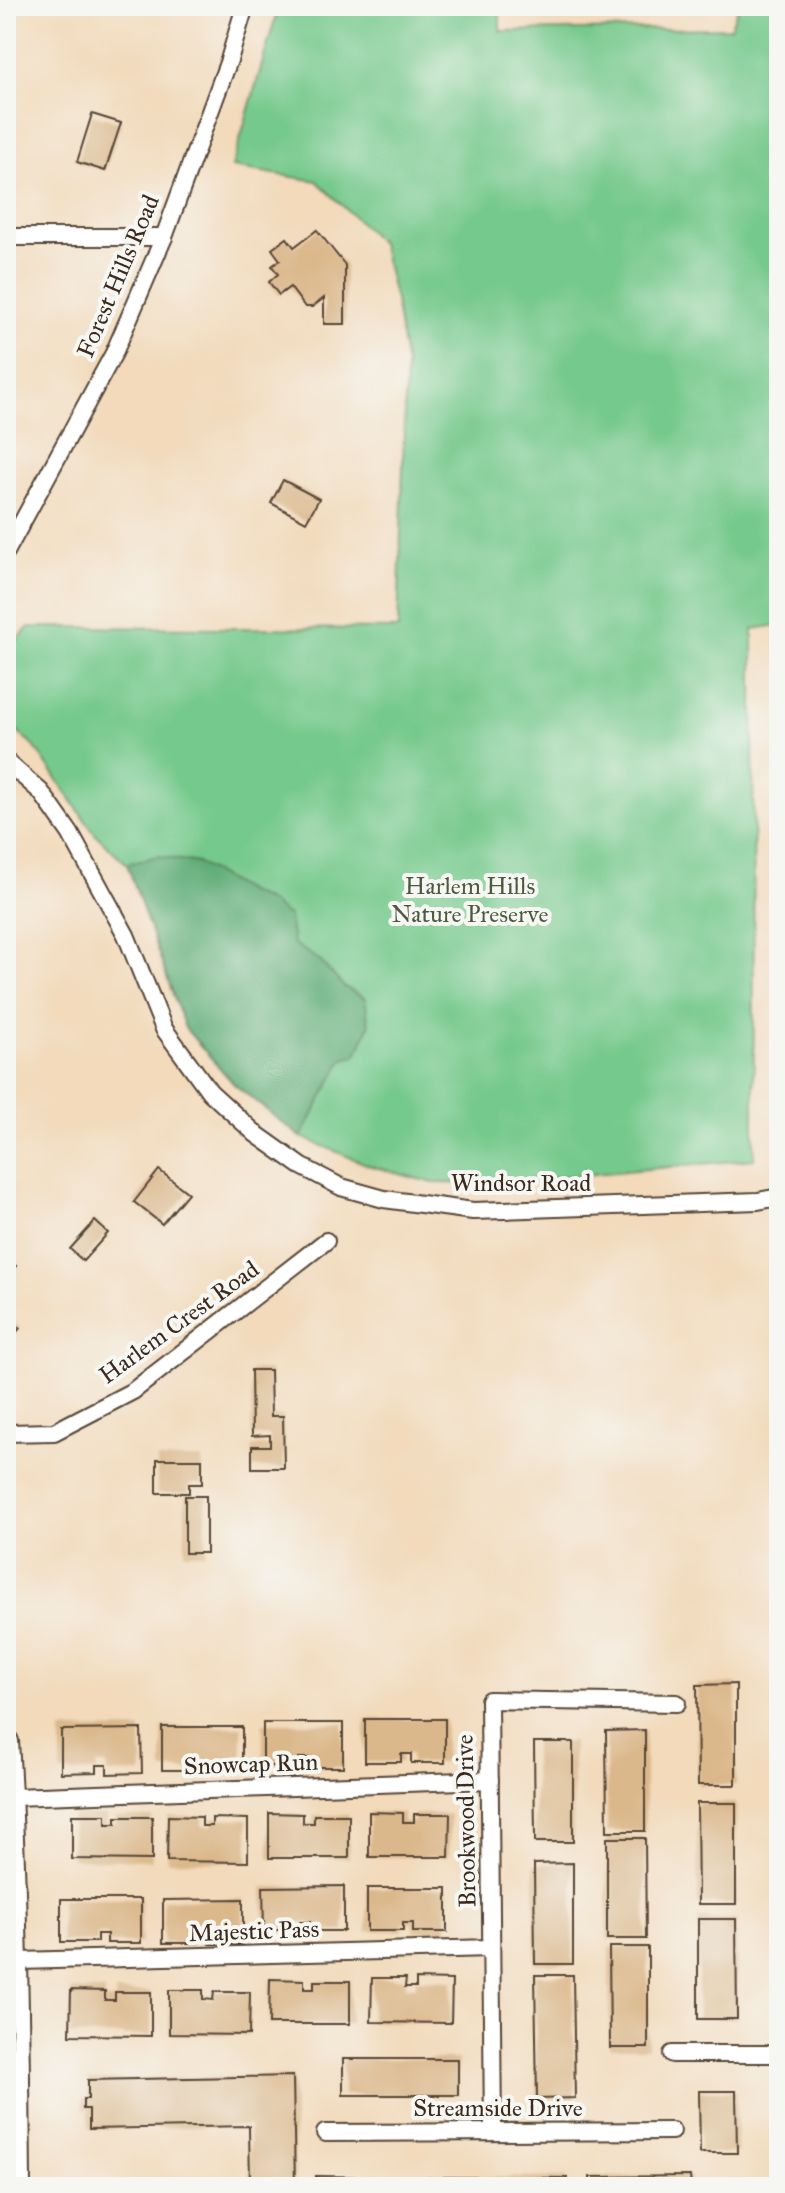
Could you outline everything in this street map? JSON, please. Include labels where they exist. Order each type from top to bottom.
[{"type":"street","name":"Forest Hills Road","points":[[6,552],[114,353],[164,237],[229,60],[245,6]]},
{"type":"street","points":[[6,237],[164,237]]},
{"type":"street","name":"Windsor Road","points":[[6,761],[41,792],[70,833],[126,935],[164,1029],[210,1092],[256,1134],[301,1166],[341,1187],[384,1199],[473,1211],[758,1201],[779,1197]]},
{"type":"street","name":"Harlem Crest Road","points":[[6,1433],[54,1432],[133,1391],[326,1241]]},
{"type":"street","name":"Brookwood Drive","points":[[493,2131],[489,1700],[677,1703]]},
{"type":"street","points":[[6,1733],[10,1741],[19,1961],[14,2040],[22,2187]]},
{"type":"street","name":"Snowcap Run","points":[[13,1797],[490,1780]]},
{"type":"street","name":"Majestic Pass","points":[[19,1961],[491,1948]]},
{"type":"street","points":[[672,2054],[779,2054]]},
{"type":"street","name":"Streamside Drive","points":[[325,2133],[672,2131]]},
{"type":"green space","name":"Harlem Hills Nature Preserve","points":[[279,6],[500,6],[500,31],[730,28],[739,6],[779,6],[779,625],[753,629],[754,1159],[485,1184],[433,1183],[371,1166],[301,1137],[234,1084],[185,1028],[127,864],[95,834],[34,746],[6,722],[6,652],[29,627],[398,629],[406,366],[381,243],[317,181],[232,167]]},
{"type":"green space","points":[[158,856],[198,863],[270,902],[289,917],[293,943],[320,961],[344,987],[365,998],[369,1026],[356,1056],[343,1059],[301,1137],[234,1084],[185,1028],[127,864]]},
{"type":"building","points":[[92,114],[121,123],[105,171],[77,162]]},
{"type":"building","points":[[317,230],[345,265],[345,324],[324,324],[324,298],[312,307],[305,307],[290,287],[279,295],[269,282],[278,274],[272,266],[280,260],[272,249],[287,238],[294,247]]},
{"type":"building","points":[[283,480],[319,499],[306,522],[271,503]]},
{"type":"building","points":[[159,1170],[188,1193],[162,1224],[134,1202]]},
{"type":"building","points":[[95,1221],[108,1233],[83,1261],[70,1249]]},
{"type":"building","points":[[6,1256],[16,1266],[6,1276]]},
{"type":"building","points":[[6,1315],[20,1328],[6,1344]]},
{"type":"building","points":[[251,1370],[270,1370],[271,1416],[283,1416],[284,1468],[252,1468],[252,1446],[270,1446],[270,1435],[252,1436]]},
{"type":"building","points":[[157,1459],[202,1459],[202,1484],[189,1484],[189,1493],[157,1493]]},
{"type":"building","points":[[185,1496],[206,1496],[206,1553],[185,1553]]},
{"type":"building","points":[[736,1684],[736,1785],[698,1785],[697,1685]]},
{"type":"building","points":[[365,1719],[445,1719],[445,1763],[411,1763],[411,1754],[401,1754],[401,1762],[365,1762]]},
{"type":"building","points":[[263,1723],[343,1723],[343,1767],[309,1767],[309,1758],[299,1758],[299,1766],[263,1766]]},
{"type":"building","points":[[162,1727],[242,1727],[242,1771],[208,1772],[208,1762],[198,1762],[198,1770],[162,1770]]},
{"type":"building","points":[[141,1729],[142,1773],[107,1774],[107,1765],[97,1765],[97,1772],[61,1773],[61,1730]]},
{"type":"building","points":[[645,1730],[645,1831],[607,1831],[606,1731]]},
{"type":"building","points":[[534,1742],[573,1742],[573,1842],[535,1842]]},
{"type":"building","points":[[697,1803],[736,1803],[736,1904],[698,1904]]},
{"type":"building","points":[[369,1812],[403,1813],[403,1822],[414,1822],[414,1814],[450,1814],[449,1857],[369,1857]]},
{"type":"building","points":[[269,1813],[303,1814],[303,1823],[314,1823],[314,1815],[349,1815],[349,1858],[269,1858]]},
{"type":"building","points":[[72,1815],[106,1815],[106,1824],[116,1824],[116,1817],[152,1817],[152,1860],[72,1859]]},
{"type":"building","points":[[168,1816],[202,1817],[202,1826],[212,1826],[212,1818],[248,1819],[248,1862],[167,1861]]},
{"type":"building","points":[[607,1838],[645,1838],[646,1939],[607,1939]]},
{"type":"building","points":[[573,1863],[573,1964],[535,1964],[534,1864]]},
{"type":"building","points":[[344,1886],[344,1931],[310,1931],[310,1922],[300,1922],[300,1930],[264,1930],[263,1887]]},
{"type":"building","points":[[367,1888],[447,1888],[447,1932],[413,1932],[413,1923],[403,1923],[403,1931],[367,1931]]},
{"type":"building","points":[[61,1899],[141,1899],[141,1943],[107,1943],[107,1934],[97,1934],[97,1942],[61,1942]]},
{"type":"building","points":[[243,1899],[243,1944],[209,1944],[209,1935],[199,1935],[199,1943],[163,1943],[163,1900]]},
{"type":"building","points":[[698,1919],[736,1919],[737,2019],[698,2019]]},
{"type":"building","points":[[609,1947],[648,1947],[648,2048],[610,2048]]},
{"type":"building","points":[[535,1975],[573,1975],[575,2098],[537,2099]]},
{"type":"building","points":[[372,1978],[406,1978],[405,1987],[416,1987],[416,1979],[452,1980],[451,2023],[371,2022]]},
{"type":"building","points":[[270,1979],[304,1980],[304,1989],[314,1989],[314,1981],[350,1981],[350,2024],[269,2024]]},
{"type":"building","points":[[71,1990],[105,1991],[105,2000],[115,2000],[115,1992],[151,1992],[151,2036],[70,2035]]},
{"type":"building","points":[[169,1990],[203,1990],[203,1999],[213,2000],[214,1992],[250,1992],[249,2035],[169,2034]]},
{"type":"building","points":[[343,2059],[458,2059],[458,2095],[343,2095]]},
{"type":"building","points":[[293,2076],[295,2187],[250,2187],[249,2126],[89,2129],[89,2109],[83,2109],[83,2099],[88,2099],[88,2080]]},
{"type":"building","points":[[699,2091],[736,2091],[737,2153],[700,2153]]},
{"type":"building","points":[[316,2176],[439,2178],[439,2187],[315,2187]]},
{"type":"building","points":[[690,2176],[691,2187],[590,2187],[590,2177]]},
{"type":"building","points":[[444,2177],[567,2178],[567,2187],[444,2187]]}]
